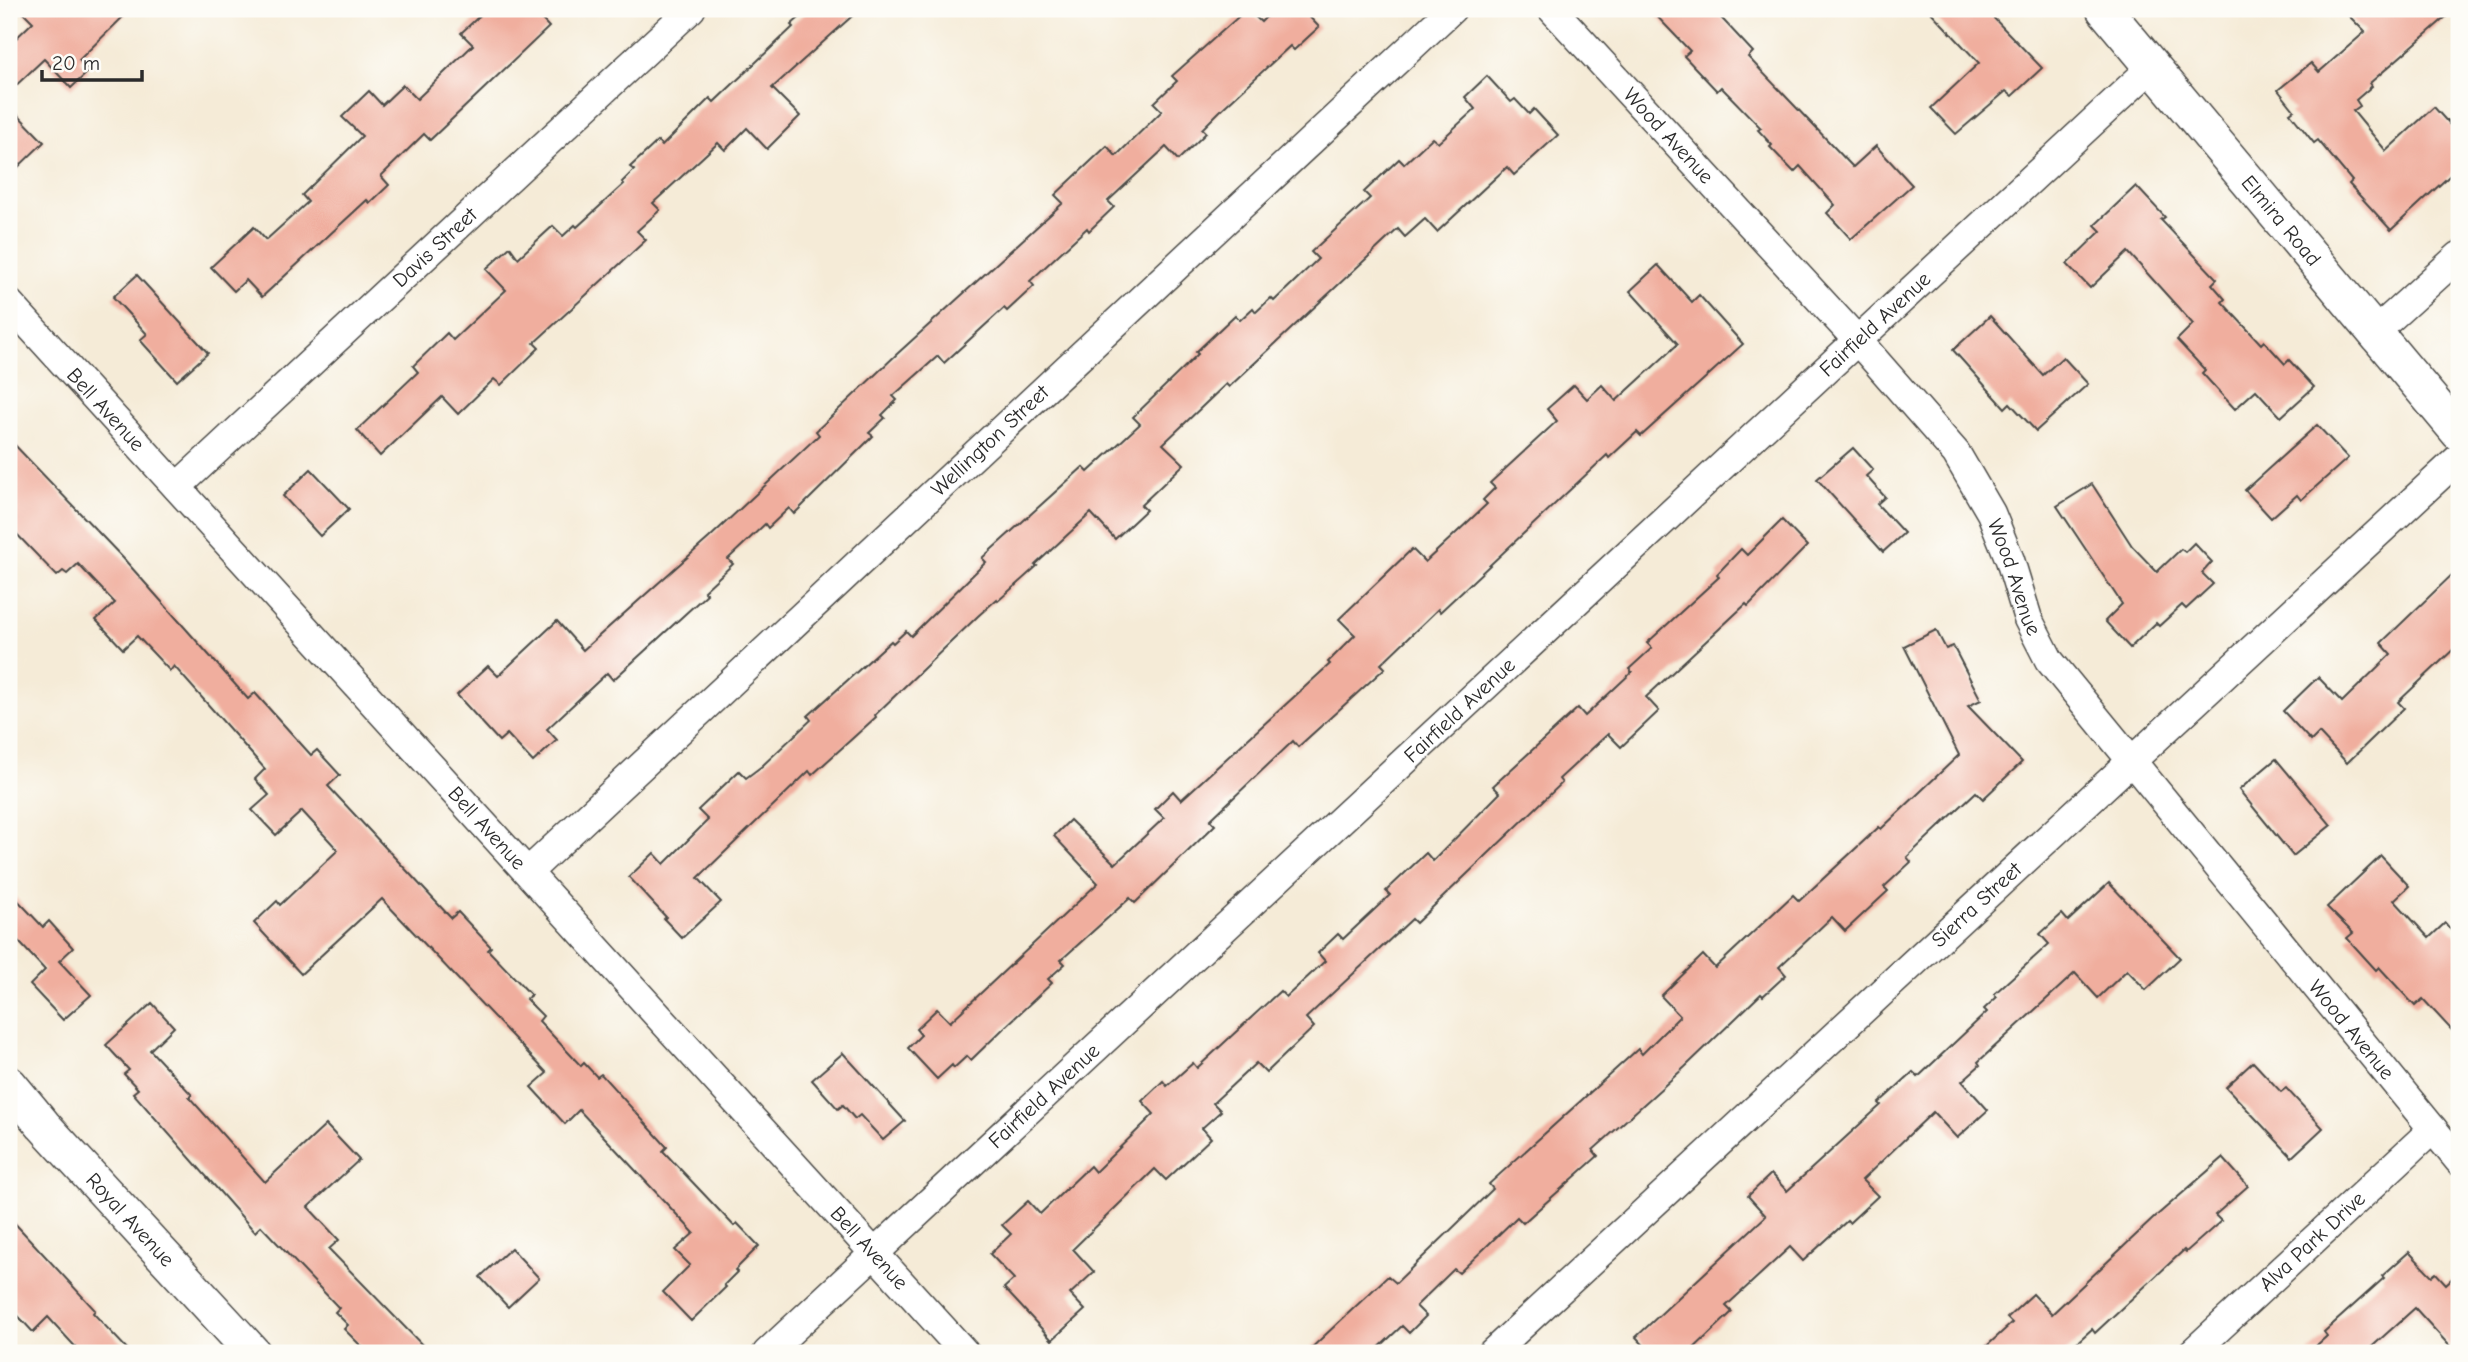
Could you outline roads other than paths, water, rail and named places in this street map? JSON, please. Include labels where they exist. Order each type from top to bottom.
[{"type":"street","name":"Davis Street","points":[[177,487],[691,9]]},
{"type":"street","name":"Wellington Street","points":[[528,872],[1452,9]]},
{"type":"street","name":"Wood Avenue","points":[[1552,9],[1858,341],[1956,453],[1991,513],[2010,560],[2028,619],[2049,660],[2459,1161]]},
{"type":"street","name":"Elmira Road","points":[[2105,9],[2459,433]]},
{"type":"street","name":"Fairfield Avenue","points":[[766,1353],[2153,66]]},
{"type":"street","points":[[2375,332],[2459,256]]},
{"type":"street","name":"Bell Avenue","points":[[14,318],[177,487],[965,1353]]},
{"type":"street","name":"Sierra Street","points":[[1492,1353],[2459,458]]},
{"type":"street","name":"Royal Avenue","points":[[9,1084],[43,1125],[253,1353]]},
{"type":"street","name":"Alva Park Drive","points":[[2192,1353],[2433,1129]]}]
